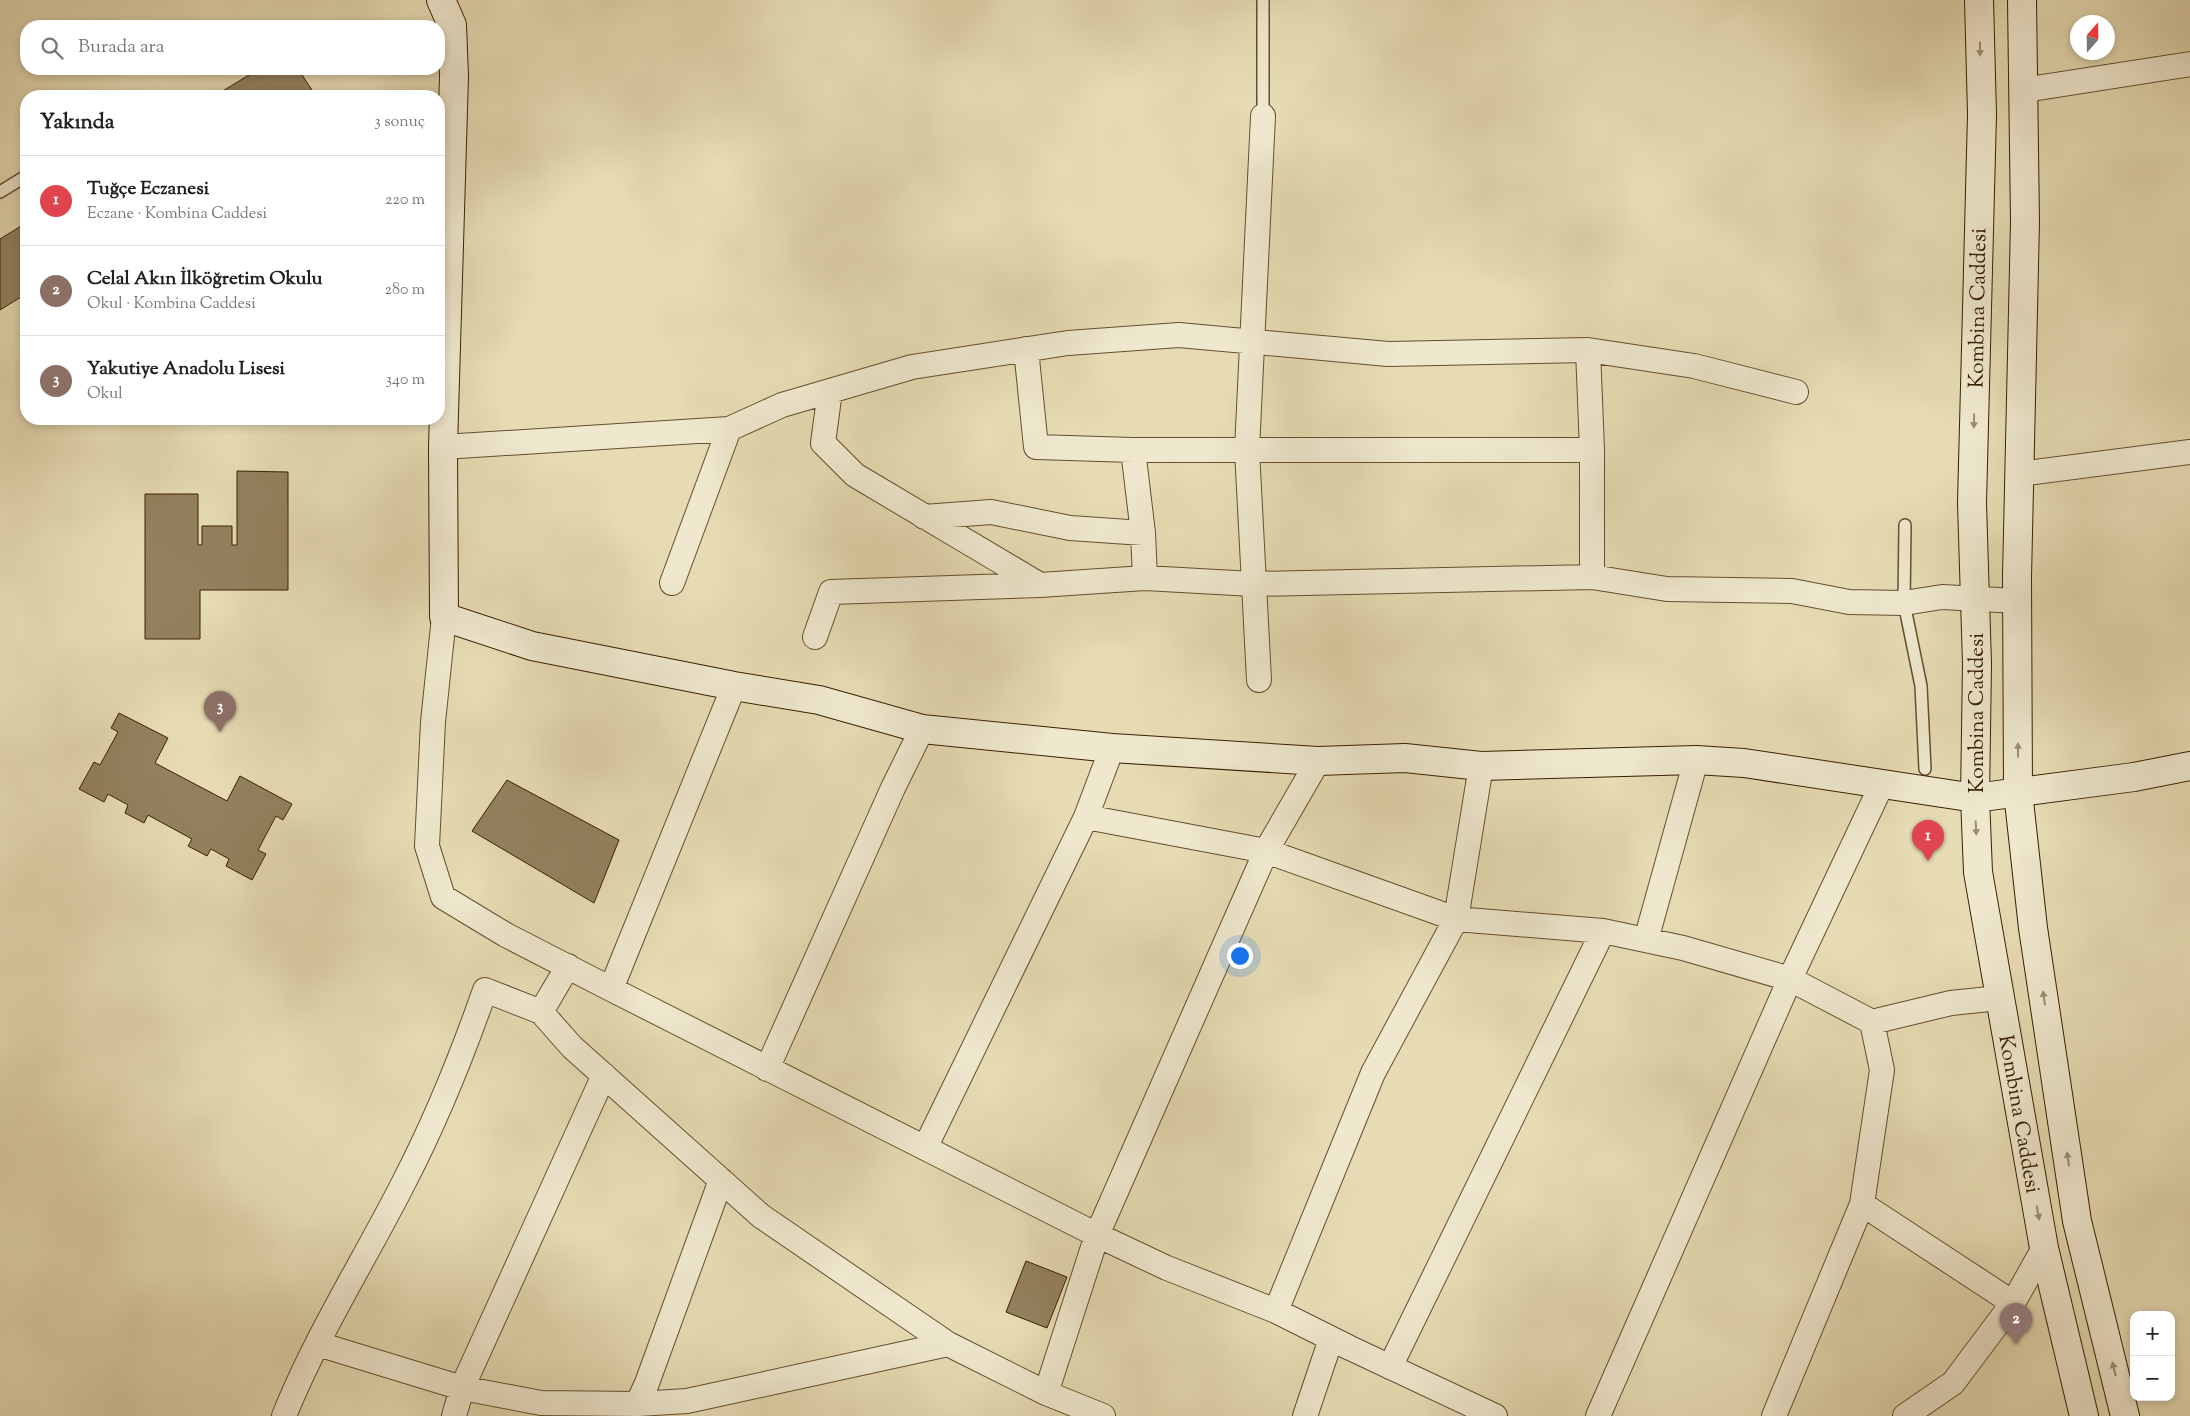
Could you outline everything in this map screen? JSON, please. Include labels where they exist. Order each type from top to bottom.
[{"type":"main road","points":[[441,0],[452,25],[454,76],[445,326]]},
{"type":"main road","name":"Kombina Caddesi","points":[[1979,0],[1982,114],[1972,503],[1976,600],[1975,798],[1978,872],[2044,1248],[2084,1416]]},
{"type":"main road","name":"Kombina Caddesi","points":[[2022,0],[2025,222],[2017,602],[2018,792],[2033,928],[2077,1221],[2126,1416]]},
{"type":"main road","points":[[442,425],[444,617],[532,646],[734,686],[818,700],[922,729],[1112,748],[1318,761],[1405,758],[1481,766],[1696,760],[1744,763],[1975,798],[2134,777],[2190,766]]},
{"type":"street","points":[[2024,90],[2190,64]]},
{"type":"street","points":[[1259,680],[1247,450],[1263,116]]},
{"type":"street","points":[[443,447],[729,429],[782,405],[912,367],[1068,343],[1179,335],[1388,354],[1588,350],[1694,366],[1796,392]]},
{"type":"street","points":[[1026,350],[1036,447],[1133,450],[1592,450]]},
{"type":"street","points":[[1588,350],[1592,450],[1592,577]]},
{"type":"street","points":[[830,391],[823,443],[854,475],[1040,585]]},
{"type":"street","points":[[672,583],[729,429]]},
{"type":"street","points":[[1133,450],[1143,533],[1145,578]]},
{"type":"street","points":[[2020,474],[2190,452]]},
{"type":"street","points":[[924,517],[991,512],[1070,528],[1143,533]]},
{"type":"street","points":[[815,637],[832,592],[1040,585],[1145,578],[1253,584],[1592,577],[1667,589],[1792,591],[1849,602],[1904,602],[1942,597],[2017,602]]},
{"type":"street","points":[[444,617],[433,722],[427,846],[443,897],[506,935],[1097,1235],[1167,1268],[1276,1311],[1494,1416]]},
{"type":"street","points":[[611,989],[734,686]]},
{"type":"street","points":[[767,1068],[889,797],[922,729]]},
{"type":"street","points":[[925,1148],[1086,817],[1112,748]]},
{"type":"street","points":[[1646,940],[1696,760]]},
{"type":"street","points":[[1046,1393],[1097,1235],[1266,851],[1318,761]]},
{"type":"street","points":[[1276,1311],[1373,1073],[1456,919],[1481,766]]},
{"type":"street","points":[[1598,1416],[1790,979],[1882,784]]},
{"type":"street","points":[[1086,817],[1266,851],[1456,919],[1603,931],[1646,940],[1790,979],[1872,1022],[1951,1003],[1999,998]]},
{"type":"street","points":[[1390,1367],[1603,931]]},
{"type":"street","points":[[540,1012],[568,966]]},
{"type":"street","points":[[284,1416],[318,1344],[404,1181],[461,1058],[485,990],[540,1012],[572,1047],[761,1216],[948,1344],[1046,1393],[1103,1416]]},
{"type":"street","points":[[1774,1416],[1862,1204],[1882,1070],[1872,1022]]},
{"type":"street","points":[[454,1416],[462,1388],[604,1075]]},
{"type":"street","points":[[635,1410],[721,1180]]},
{"type":"street","points":[[1862,1204],[2013,1303]]},
{"type":"street","points":[[1905,1416],[1953,1383],[2013,1303],[2044,1248]]},
{"type":"street","points":[[1304,1416],[1331,1339]]},
{"type":"street","points":[[318,1344],[462,1388],[541,1403],[635,1410],[687,1401],[948,1344]]},
{"type":"lane","points":[[1263,116],[1264,0]]},
{"type":"lane","points":[[0,192],[20,180]]},
{"type":"lane","points":[[1905,526],[1904,602],[1921,686],[1925,769]]},
{"type":"building","points":[[249,75],[302,75],[312,90],[224,90]]},
{"type":"building","points":[[20,227],[20,298],[0,310],[0,239]]},
{"type":"building","points":[[237,471],[288,472],[288,590],[200,590],[200,639],[145,639],[145,494],[198,494],[198,545],[202,545],[202,526],[232,526],[232,545],[237,545]]},
{"type":"building","points":[[119,713],[168,738],[155,763],[227,801],[240,776],[292,804],[283,820],[276,816],[258,850],[266,854],[252,880],[226,866],[229,859],[211,849],[207,856],[188,846],[192,839],[148,815],[144,823],[125,813],[128,805],[108,794],[104,802],[79,789],[94,762],[100,765],[118,732],[111,728]]},
{"type":"building","points":[[507,780],[619,840],[594,903],[472,831]]},
{"type":"building","points":[[1026,1261],[1067,1277],[1047,1328],[1006,1312]]},
{"type":"place","name":"Yakutiye Anadolu Lisesi","points":[[220,732]]},
{"type":"place","name":"Tuğçe Eczanesi","points":[[1928,861]]},
{"type":"place","name":"Celal Akın İlköğretim Okulu","points":[[2016,1344]]}]
